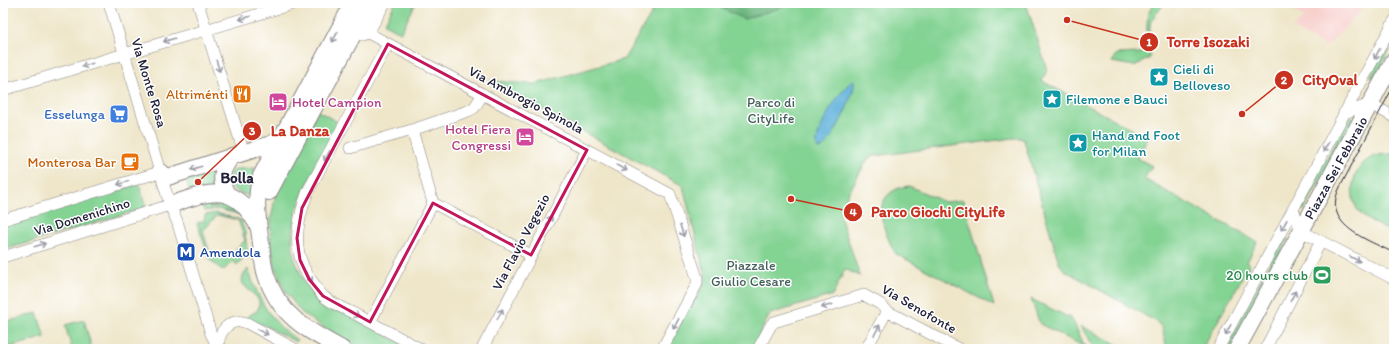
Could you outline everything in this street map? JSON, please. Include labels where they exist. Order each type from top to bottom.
[{"type":"main road","points":[[266,166],[353,3]]},
{"type":"main road","points":[[242,203],[265,198],[370,3]]},
{"type":"main road","points":[[1371,104],[1394,60]]},
{"type":"main road","name":"Piazza Sei Febbraio","points":[[1301,231],[1371,104]]},
{"type":"main road","points":[[160,172],[168,177],[238,155],[275,142],[284,133]]},
{"type":"main road","points":[[227,194],[222,184],[222,174],[225,165],[238,155],[253,155],[260,159],[266,166],[270,177],[270,185],[258,226]]},
{"type":"main road","points":[[170,205],[210,193],[227,194],[242,203],[251,212],[258,226],[265,274],[272,292],[294,320],[309,332],[342,349]]},
{"type":"main road","points":[[1237,349],[1301,231]]},
{"type":"street","name":"Via Monte Rosa","points":[[109,3],[211,334]]},
{"type":"street","points":[[198,3],[238,155]]},
{"type":"street","points":[[3,90],[296,3]]},
{"type":"street","points":[[352,38],[368,33],[384,3]]},
{"type":"street","name":"Piazza Sei Febbraio","points":[[1218,349],[1274,242],[1394,21]]},
{"type":"street","name":"Via Ambrogio Spinola","points":[[368,33],[670,194],[697,278],[697,284],[662,349]]},
{"type":"street","points":[[388,44],[308,191],[298,224],[297,238],[300,260],[310,278],[323,296],[421,349]]},
{"type":"street","points":[[350,148],[412,130],[468,111],[474,108],[483,94]]},
{"type":"street","name":"Piazza Sei Febbraio","points":[[1344,113],[1371,104],[1393,114]]},
{"type":"street","points":[[370,322],[433,203],[412,130]]},
{"type":"street","name":"Via Flavio Vegezio","points":[[482,349],[588,150]]},
{"type":"street","name":"Via Domenichino","points":[[3,220],[160,172]]},
{"type":"street","points":[[433,203],[531,255]]},
{"type":"street","name":"Via Domenichino","points":[[3,257],[170,205]]},
{"type":"street","name":"Piazza Sei Febbraio","points":[[1293,209],[1301,231],[1394,278]]},
{"type":"street","points":[[1265,349],[1321,241]]},
{"type":"street","name":"Via Senofonte","points":[[758,349],[774,322],[864,295],[942,345],[958,349]]},
{"type":"street","points":[[866,349],[887,311]]},
{"type":"street","points":[[219,349],[219,339],[223,330],[229,324],[240,322],[247,323],[295,349]]},
{"type":"street","points":[[211,334],[211,349]]},
{"type":"street","points":[[211,334],[219,349]]},
{"type":"highlighted area","points":[[388,44],[587,150],[531,255],[433,203],[370,322],[323,296],[309,279],[300,260],[297,238],[302,208]]},
{"type":"shaded area","points":[[1285,3],[1368,3],[1326,47],[1292,28],[1304,18]]},
{"type":"green space","points":[[395,3],[416,3],[401,32],[384,24]]},
{"type":"green space","name":"Parco di CityLife","points":[[658,3],[1026,3],[1047,70],[1042,81],[1148,138],[1137,158],[1152,166],[1144,179],[1257,242],[1247,262],[1250,264],[1202,349],[1167,349],[1162,328],[1157,322],[1064,270],[1059,263],[1024,140],[1014,138],[874,156],[869,158],[865,163],[841,207],[840,216],[860,276],[845,269],[833,295],[770,314],[759,335],[762,337],[756,349],[667,349],[706,279],[683,186],[490,81],[536,84],[624,59]]},
{"type":"green space","points":[[711,3],[792,3],[744,19]]},
{"type":"green space","points":[[1154,3],[1165,3],[1151,20],[1148,40],[1150,58],[1134,66],[1112,62],[1116,54],[1140,53],[1145,51],[1148,14]]},
{"type":"green space","points":[[1394,32],[1394,42],[1374,79],[1370,77]]},
{"type":"green space","points":[[318,111],[339,123],[305,189],[297,209],[292,240],[294,258],[304,281],[321,300],[412,349],[363,349],[327,330],[301,312],[285,291],[275,266],[270,241],[271,220],[275,197],[285,172]]},
{"type":"green space","points":[[1349,116],[1353,118],[1304,210],[1300,209],[1300,207]]},
{"type":"green space","points":[[1384,154],[1394,154],[1394,233],[1362,216],[1355,206],[1352,191],[1355,176],[1363,163],[1371,158]]},
{"type":"green space","points":[[255,168],[253,196],[240,193],[229,186],[230,173],[237,169]]},
{"type":"green space","points":[[202,172],[216,172],[217,187],[190,193],[185,177]]},
{"type":"green space","points":[[139,184],[146,208],[3,250],[3,224]]},
{"type":"green space","points":[[909,186],[945,202],[963,200],[994,306],[896,254],[886,233],[881,210],[884,200],[890,193],[899,188]]},
{"type":"green space","points":[[219,200],[237,208],[242,215],[218,209],[204,211],[201,203]]},
{"type":"green space","points":[[217,213],[241,220],[245,232],[248,259],[245,256],[237,265],[233,261],[223,271],[210,260],[197,223],[204,221],[205,215]],"holes":[[[217,215],[238,220],[245,240],[230,256],[209,251],[203,231]]]},
{"type":"green space","points":[[1284,237],[1288,239],[1230,349],[1224,349]]},
{"type":"green space","points":[[248,269],[268,312],[280,326],[297,340],[296,342],[262,324],[261,326],[247,319],[250,315],[257,311],[259,306],[259,302],[255,295],[242,282],[243,275]]},
{"type":"green space","points":[[1031,299],[1070,318],[1074,323],[1085,347],[1040,324]]},
{"type":"green space","points":[[37,313],[45,337],[3,349],[3,323]]},
{"type":"green space","points":[[84,320],[92,349],[72,349],[65,325]]},
{"type":"green space","points":[[1081,326],[1126,349],[1094,349]]},
{"type":"water","points":[[854,80],[852,94],[838,126],[827,143],[821,149],[818,149],[817,143],[819,134],[828,112],[842,92]]},
{"type":"tram line","points":[[1394,85],[1339,189],[1335,202],[1337,213],[1342,222],[1351,230],[1372,243],[1394,253]]},
{"type":"tram line","points":[[1394,95],[1391,111],[1394,127]]},
{"type":"place","name":"Torre Isozaki","points":[[1067,20]]},
{"type":"place","name":"Cieli di Belloveso","points":[[1159,77]]},
{"type":"place","name":"Altriménti","points":[[242,94]]},
{"type":"place","name":"Filemone e Bauci","points":[[1052,99]]},
{"type":"place","name":"Hotel Campion","points":[[278,102]]},
{"type":"place","name":"Esselunga","points":[[119,114]]},
{"type":"place","name":"CityOval","points":[[1242,114]]},
{"type":"place","name":"Hotel Fiera Congressi","points":[[525,137]]},
{"type":"place","name":"Hand and Foot for Milan","points":[[1078,143]]},
{"type":"place","name":"Monterosa Bar","points":[[130,162]]},
{"type":"place","name":"La Danza","points":[[198,182]]},
{"type":"place","name":"Parco Giochi CityLife","points":[[791,199]]},
{"type":"place","name":"Amendola","points":[[186,252]]},
{"type":"place","name":"20 hours club","points":[[1322,275]]},
{"type":"district","name":"Bolla","points":[[237,178]]},
{"type":"park label","name":"Piazzale Giulio Cesare","points":[[751,274]]}]
